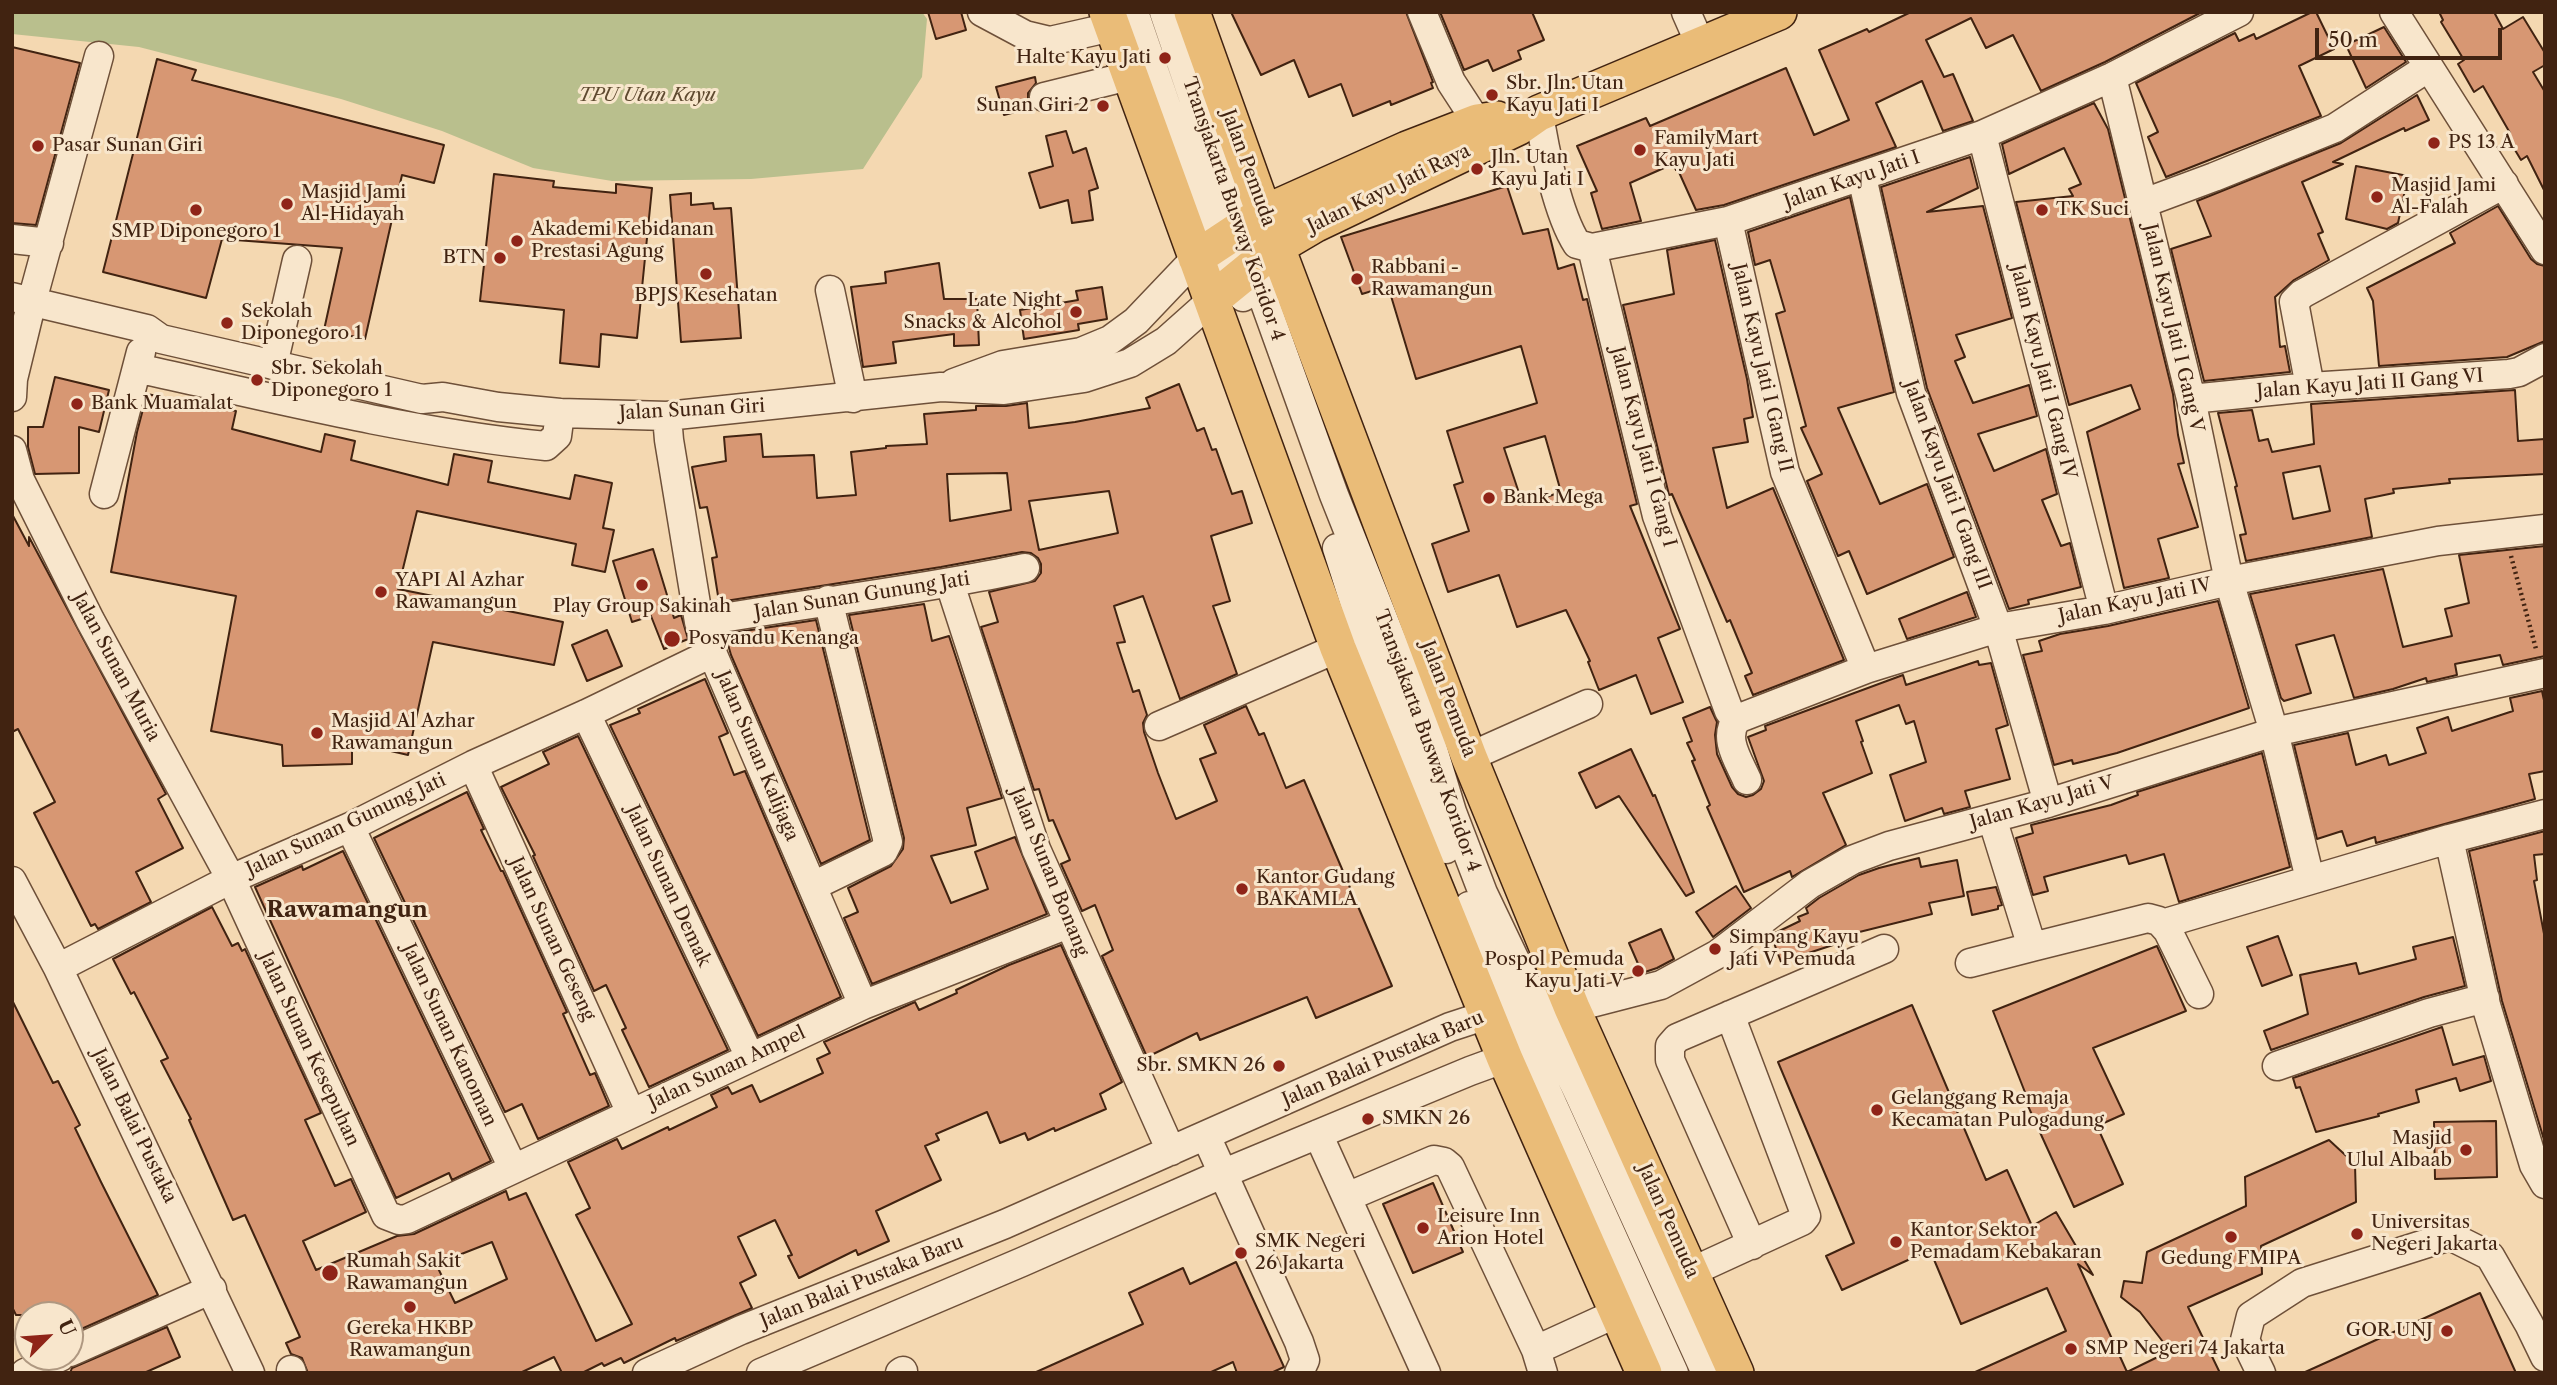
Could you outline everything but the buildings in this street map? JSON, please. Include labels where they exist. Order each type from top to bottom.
[{"type":"main road","name":"Jalan Pemuda","points":[[1192,12],[1229,236],[1244,273],[1338,648],[1528,1049],[1617,1313],[1649,1372]]},
{"type":"main road","name":"Jalan Kayu Jati Raya","points":[[1244,273],[1324,219],[1519,127],[1539,113],[1779,12]]},
{"type":"main road","name":"Jalan Pemuda","points":[[1118,17],[1129,76],[1229,236],[1469,757],[1572,1009],[1736,1373]]},
{"type":"main road","name":"Jalan Kayu Jati Raya","points":[[1229,236],[1408,149],[1477,122],[1539,113]]},
{"type":"street","points":[[982,12],[1025,35],[1050,41],[1118,17]]},
{"type":"street","name":"Transjakarta Busway Koridor 4","points":[[1164,12],[1229,236]]},
{"type":"street","points":[[1422,12],[1451,82],[1477,122]]},
{"type":"street","points":[[1686,12],[1701,46]]},
{"type":"street","name":"Jalan Kayu Jati I","points":[[1592,248],[1728,221],[1982,135],[2112,77],[2239,12]]},
{"type":"street","points":[[2394,12],[2545,250]]},
{"type":"street","name":"Transjakarta Busway Koridor 4","points":[[1118,17],[1190,175],[1229,236]]},
{"type":"street","points":[[12,397],[22,299],[49,243],[99,56]]},
{"type":"street","points":[[2144,203],[2334,128],[2429,67]]},
{"type":"street","points":[[1044,97],[1129,76]]},
{"type":"street","name":"Jalan Kayu Jati I Gang V","points":[[2112,77],[2191,399],[2228,581],[2274,732],[2310,879]]},
{"type":"street","points":[[1539,113],[1544,143],[1568,228],[1577,244],[1592,248]]},
{"type":"street","name":"Jalan Kayu Jati I Gang IV","points":[[1982,135],[2104,610]]},
{"type":"street","name":"Jalan Kayu Jati I Gang III","points":[[1862,177],[1912,393],[1998,628],[2048,803]]},
{"type":"street","points":[[2310,387],[2294,302],[2302,294],[2504,184]]},
{"type":"street","name":"Jalan Kayu Jati I Gang II","points":[[1728,221],[1785,472],[1866,669]]},
{"type":"street","name":"Jalan Sunan Giri","points":[[941,387],[1003,365],[1081,352],[1111,340],[1136,321],[1229,236]]},
{"type":"street","points":[[12,239],[49,243]]},
{"type":"street","name":"Jalan Kayu Jati I Gang I","points":[[1592,248],[1657,516],[1729,711],[1737,719]]},
{"type":"street","points":[[274,358],[297,260]]},
{"type":"street","name":"Transjakarta Busway Koridor 4","points":[[1244,273],[1426,726],[1452,812],[1483,893],[1510,1008],[1528,1049],[1649,1372]]},
{"type":"street","name":"Jalan Sunan Giri","points":[[22,299],[147,329],[161,339],[229,347],[274,358],[425,384],[433,398],[561,413],[667,415],[941,387],[1004,390],[1084,379],[1130,363],[1166,341],[1244,273]]},
{"type":"street","points":[[830,290],[853,398]]},
{"type":"street","points":[[104,494],[147,329]]},
{"type":"street","points":[[223,387],[229,347]]},
{"type":"street","name":"Jalan Kayu Jati II Gang VI","points":[[2191,399],[2310,387],[2509,374],[2519,372],[2545,358]]},
{"type":"street","points":[[137,368],[416,429],[493,441],[546,446],[557,436],[561,413]]},
{"type":"street","points":[[416,429],[433,398]]},
{"type":"street","points":[[493,441],[498,407]]},
{"type":"street","name":"Jalan Sunan Kalijaga","points":[[667,415],[699,622],[863,1004]]},
{"type":"street","name":"Jalan Sunan Muria","points":[[12,450],[20,480],[90,620],[230,879]]},
{"type":"street","name":"Jalan Kayu Jati IV","points":[[1737,719],[1866,669],[1998,628],[2104,610],[2228,581],[2438,541],[2545,529]]},
{"type":"street","name":"Jalan Sunan Gunung Jati","points":[[699,622],[828,600],[950,584],[1025,568]]},
{"type":"street","name":"Jalan Sunan Bonang","points":[[950,584],[1020,805],[1068,924],[1171,1151]]},
{"type":"street","points":[[813,886],[883,852],[888,842],[828,600]]},
{"type":"street","points":[[1159,726],[1338,648]]},
{"type":"street","name":"Jalan Sunan Gunung Jati","points":[[58,968],[230,879],[350,827],[473,765],[712,653]]},
{"type":"street","name":"Jalan Kayu Jati V","points":[[1572,1009],[1661,985],[1718,954],[1810,884],[1852,860],[1889,846],[2048,803],[2274,732],[2544,677]]},
{"type":"street","points":[[1469,757],[1588,704]]},
{"type":"street","name":"Jalan Sunan Demak","points":[[586,714],[750,1057]]},
{"type":"street","points":[[1737,719],[1729,732],[1747,780]]},
{"type":"street","name":"Jalan Sunan Geseng","points":[[473,765],[631,1113]]},
{"type":"street","points":[[2162,924],[2449,839],[2545,814]]},
{"type":"street","points":[[1992,818],[2032,947]]},
{"type":"street","name":"Jalan Sunan Kanoman","points":[[350,827],[513,1168]]},
{"type":"street","points":[[2449,839],[2485,998],[2534,1165],[2545,1184]]},
{"type":"street","name":"Jalan Sunan Kesepuhan","points":[[230,879],[386,1215],[391,1218]]},
{"type":"street","name":"Jalan Balai Pustaka","points":[[12,881],[58,968],[250,1373]]},
{"type":"street","points":[[1970,963],[2148,918],[2159,920],[2168,931],[2199,994]]},
{"type":"street","name":"Jalan Sunan Ampel","points":[[391,1218],[407,1219],[863,1004],[1068,924]]},
{"type":"street","points":[[1752,1245],[1671,1060],[1670,1046],[1677,1038],[1884,949]]},
{"type":"street","points":[[2277,1066],[2430,1013],[2485,998]]},
{"type":"street","points":[[1510,1008],[1572,1009]]},
{"type":"street","name":"Jalan Balai Pustaka Baru","points":[[647,1373],[741,1330],[1005,1224],[1450,1027],[1510,1008]]},
{"type":"street","points":[[741,1330],[760,1373],[1222,1174],[1528,1049],[1572,1009]]},
{"type":"street","points":[[1691,1272],[1802,1221],[1806,1216],[1730,1015]]},
{"type":"street","name":"Transjakarta Busway Koridor 4","points":[[1528,1049],[1579,1094],[1706,1373]]},
{"type":"street","points":[[1318,1134],[1426,1373]]},
{"type":"street","points":[[1206,1136],[1299,1342],[1305,1360],[1299,1373]]},
{"type":"street","points":[[1347,1197],[1434,1160],[1444,1162],[1450,1167],[1539,1361],[1617,1313]]},
{"type":"street","points":[[1005,1224],[1023,1262]]},
{"type":"street","points":[[2260,1373],[2245,1340],[2252,1316],[2302,1283],[2450,1236],[2490,1256],[2545,1357]]},
{"type":"street","points":[[84,1346],[212,1289]]},
{"type":"street","points":[[12,1353],[23,1373]]},
{"type":"path","points":[[2505,532],[2544,677]]},
{"type":"green space","name":"TPU Utan Kayu","points":[[12,12],[922,12],[927,19],[922,77],[863,169],[751,179],[612,181],[533,168],[442,131],[341,99],[139,47],[12,34]]},
{"type":"place","name":"Halte Kayu Jati","points":[[1165,58]]},
{"type":"place","name":"Sbr. Jln. Utan Kayu Jati I","points":[[1492,95]]},
{"type":"place","name":"Sunan Giri 2","points":[[1103,106]]},
{"type":"place","name":"PS 13 A","points":[[2434,143]]},
{"type":"place","name":"Pasar Sunan Giri","points":[[38,146]]},
{"type":"place","name":"FamilyMart Kayu Jati","points":[[1640,150]]},
{"type":"place","name":"Jln. Utan Kayu Jati I","points":[[1477,169]]},
{"type":"place","name":"Masjid Jami Al-Falah","points":[[2377,197]]},
{"type":"place","name":"Masjid Jami Al-Hidayah","points":[[287,204]]},
{"type":"place","name":"SMP Diponegoro 1","points":[[196,210]]},
{"type":"place","name":"TK Suci","points":[[2042,210]]},
{"type":"place","name":"Akademi Kebidanan Prestasi Agung","points":[[517,241]]},
{"type":"place","name":"BTN","points":[[500,258]]},
{"type":"place","name":"BPJS Kesehatan","points":[[706,274]]},
{"type":"place","name":"Rabbani - Rawamangun","points":[[1357,279]]},
{"type":"place","name":"Late Night Snacks & Alcohol","points":[[1076,312]]},
{"type":"place","name":"Sekolah Diponegoro 1","points":[[227,323]]},
{"type":"place","name":"Sbr. Sekolah Diponegoro 1","points":[[257,380]]},
{"type":"place","name":"Bank Muamalat","points":[[77,404]]},
{"type":"place","name":"Bank Mega","points":[[1489,498]]},
{"type":"place","name":"Play Group Sakinah","points":[[642,585]]},
{"type":"place","name":"YAPI Al Azhar Rawamangun","points":[[381,592]]},
{"type":"place","name":"Posyandu Kenanga","points":[[672,639]]},
{"type":"place","name":"Masjid Al Azhar Rawamangun","points":[[317,733]]},
{"type":"place","name":"Kantor Gudang BAKAMLA","points":[[1242,889]]},
{"type":"place","name":"Simpang Kayu Jati V Pemuda","points":[[1715,949]]},
{"type":"place","name":"Pospol Pemuda Kayu Jati V","points":[[1638,971]]},
{"type":"place","name":"Sbr. SMKN 26","points":[[1279,1066]]},
{"type":"place","name":"Gelanggang Remaja Kecamatan Pulogadung","points":[[1877,1110]]},
{"type":"place","name":"SMKN 26","points":[[1368,1119]]},
{"type":"place","name":"Masjid Ulul Albaab","points":[[2466,1150]]},
{"type":"place","name":"Leisure Inn Arion Hotel","points":[[1423,1228]]},
{"type":"place","name":"Universitas Negeri Jakarta","points":[[2357,1234]]},
{"type":"place","name":"Gedung FMIPA","points":[[2231,1237]]},
{"type":"place","name":"Kantor Sektor Pemadam Kebakaran","points":[[1896,1242]]},
{"type":"place","name":"SMK Negeri 26 Jakarta","points":[[1241,1253]]},
{"type":"place","name":"Rumah Sakit Rawamangun","points":[[330,1273]]},
{"type":"place","name":"Gereka HKBP Rawamangun","points":[[410,1307]]},
{"type":"place","name":"GOR UNJ","points":[[2447,1331]]},
{"type":"place","name":"SMP Negeri 74 Jakarta","points":[[2071,1349]]},
{"type":"district","name":"Rawamangun","points":[[347,910]]}]
